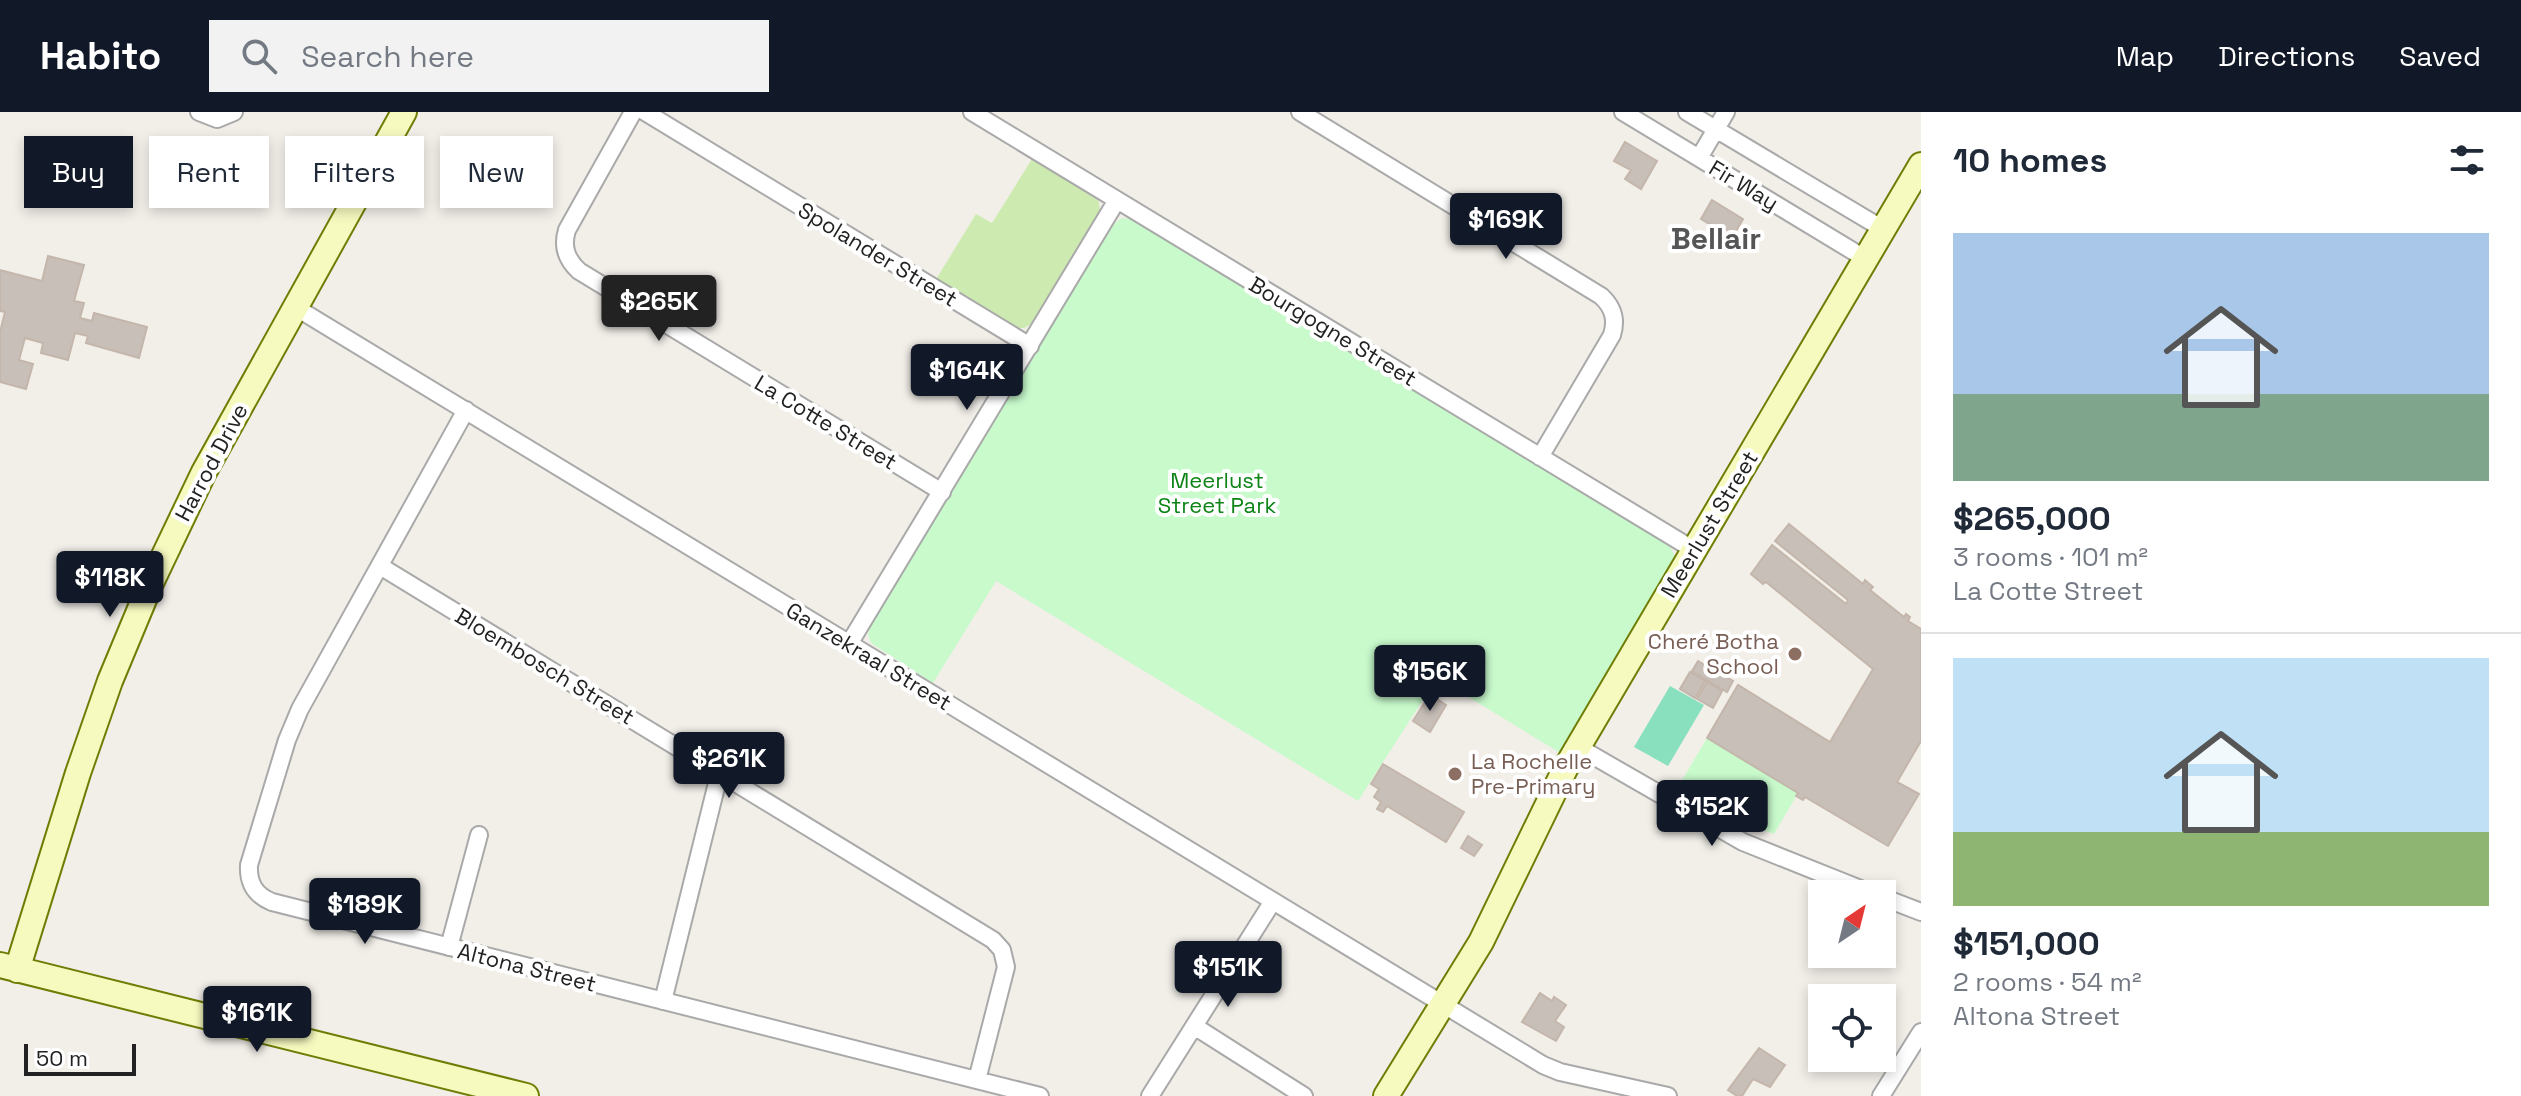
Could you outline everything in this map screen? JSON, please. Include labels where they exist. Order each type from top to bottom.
[{"type":"street","points":[[199,112],[217,119],[234,112]]},
{"type":"street","name":"Harrod Drive","points":[[8,968],[110,681],[144,599],[204,472],[404,112]]},
{"type":"street","name":"La Cotte Street","points":[[633,112],[567,230],[565,247],[572,264],[942,492]]},
{"type":"street","name":"Spolander Street","points":[[645,112],[1030,346]]},
{"type":"street","name":"Bourgogne Street","points":[[972,112],[1694,550]]},
{"type":"street","points":[[1300,112],[1601,296],[1610,307],[1614,319],[1612,335],[1540,457]]},
{"type":"street","name":"Fir Way","points":[[1623,112],[1866,259]]},
{"type":"street","name":"Fir Way","points":[[1687,112],[1883,229]]},
{"type":"street","points":[[1699,158],[1726,112]]},
{"type":"street","name":"Meerlust Street","points":[[1386,1096],[1488,929],[1541,814],[1578,747],[1921,165]]},
{"type":"street","points":[[849,644],[1117,200]]},
{"type":"street","name":"Ganzekraal Street","points":[[295,307],[1553,1070],[1668,1096]]},
{"type":"street","name":"Altona Street","points":[[466,410],[293,726],[249,873],[253,888],[272,902],[1040,1096]]},
{"type":"street","name":"Bloembosch Street","points":[[380,566],[720,771],[998,945],[1005,958],[1005,975],[977,1080]]},
{"type":"street","points":[[1578,747],[1743,842],[1838,880]]},
{"type":"street","points":[[663,1001],[720,771]]},
{"type":"street","points":[[449,947],[479,835]]},
{"type":"street","points":[[1150,1096],[1273,901]]},
{"type":"street","points":[[1896,902],[1921,912]]},
{"type":"street","points":[[8,968],[526,1096]]},
{"type":"street","points":[[1194,1026],[1304,1096]]},
{"type":"street","points":[[1881,1096],[1921,1032]]},
{"type":"green space","points":[[1032,159],[1094,195],[1100,211],[1035,322],[1018,328],[935,281],[976,214],[992,223]]},
{"type":"green space","name":"Meerlust Street Park","points":[[1122,218],[1133,219],[1669,545],[1674,562],[1562,754],[1437,678],[1358,801],[996,581],[933,683],[871,643],[868,635],[870,624],[1112,225]]},
{"type":"green space","points":[[1670,686],[1704,705],[1668,766],[1634,747]]},
{"type":"green space","points":[[1707,738],[1798,793],[1774,834],[1758,828],[1681,782]]},
{"type":"building","points":[[1625,142],[1657,161],[1641,189],[1625,179],[1631,170],[1614,161]]},
{"type":"building","points":[[1712,200],[1743,219],[1732,238],[1701,219]]},
{"type":"building","points":[[48,256],[84,265],[74,301],[84,303],[80,318],[92,321],[94,313],[147,327],[139,358],[86,343],[88,336],[75,333],[68,360],[41,353],[43,343],[25,338],[19,360],[33,364],[26,389],[0,382],[0,332],[5,312],[0,311],[0,270],[42,281]]},
{"type":"building","points":[[1789,524],[1863,584],[1865,580],[1873,587],[1870,590],[1904,617],[1906,614],[1910,617],[1908,621],[1921,629],[1921,741],[1897,782],[1919,794],[1888,846],[1805,797],[1803,800],[1796,796],[1798,793],[1707,738],[1738,685],[1830,742],[1873,669],[1766,582],[1763,584],[1751,574],[1772,545],[1846,604],[1848,600],[1775,541]]},
{"type":"building","points":[[1698,661],[1733,681],[1727,692],[1692,671]]},
{"type":"building","points":[[1690,672],[1705,681],[1695,698],[1680,689]]},
{"type":"building","points":[[1707,682],[1722,691],[1713,708],[1697,699]]},
{"type":"building","points":[[1430,694],[1446,705],[1430,732],[1413,721]]},
{"type":"building","points":[[1383,764],[1464,812],[1446,842],[1387,806],[1383,812],[1377,809],[1381,802],[1374,797],[1379,789],[1371,784]]},
{"type":"building","points":[[1468,836],[1482,845],[1474,856],[1461,848]]},
{"type":"building","points":[[1540,993],[1566,1005],[1555,1021],[1564,1027],[1556,1041],[1522,1022]]},
{"type":"building","points":[[1759,1048],[1785,1065],[1770,1087],[1753,1079],[1742,1096],[1737,1096],[1728,1090]]},
{"type":"place","name":"Cheré Botha School","points":[[1795,654]]},
{"type":"place","name":"La Rochelle Pre-Primary","points":[[1455,774]]},
{"type":"district","name":"Bellair","points":[[1716,239]]}]
